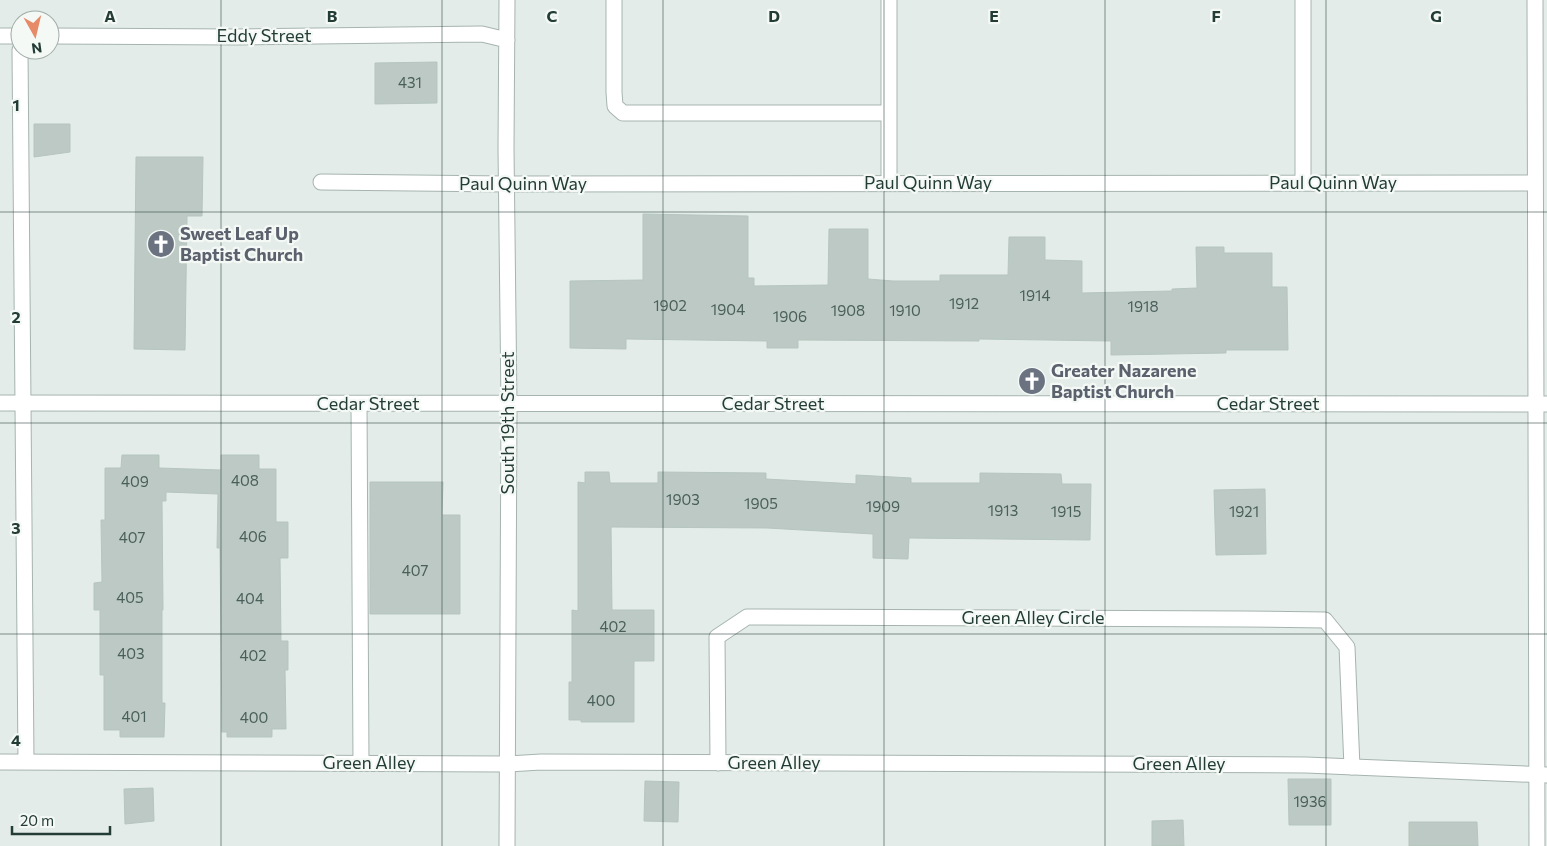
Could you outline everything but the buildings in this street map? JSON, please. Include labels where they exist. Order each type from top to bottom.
[{"type":"street","name":"South 19th Street","points":[[507,0],[506,184],[509,404],[508,846]]},
{"type":"street","points":[[614,0],[615,106],[623,113],[889,113]]},
{"type":"street","points":[[888,183],[889,0]]},
{"type":"street","points":[[1303,0],[1303,183]]},
{"type":"street","points":[[1535,0],[1536,183],[1541,258],[1542,404],[1535,477],[1542,775],[1537,846]]},
{"type":"street","name":"Eddy Street","points":[[60,36],[237,37],[482,34],[507,40]]},
{"type":"street","points":[[20,60],[26,762]]},
{"type":"street","name":"Paul Quinn Way","points":[[322,182],[506,184],[1536,183]]},
{"type":"street","name":"Cedar Street","points":[[0,403],[1542,404]]},
{"type":"street","points":[[359,404],[361,763]]},
{"type":"street","name":"Green Alley Circle","points":[[718,763],[717,637],[747,617],[1234,619],[1325,620],[1347,647],[1352,767]]},
{"type":"street","name":"Green Alley","points":[[0,762],[1296,765],[1542,775]]},
{"type":"place","name":"Sweet Leaf Up Baptist Church","points":[[161,244]]},
{"type":"place","name":"Greater Nazarene Baptist Church","points":[[1032,381]]}]
